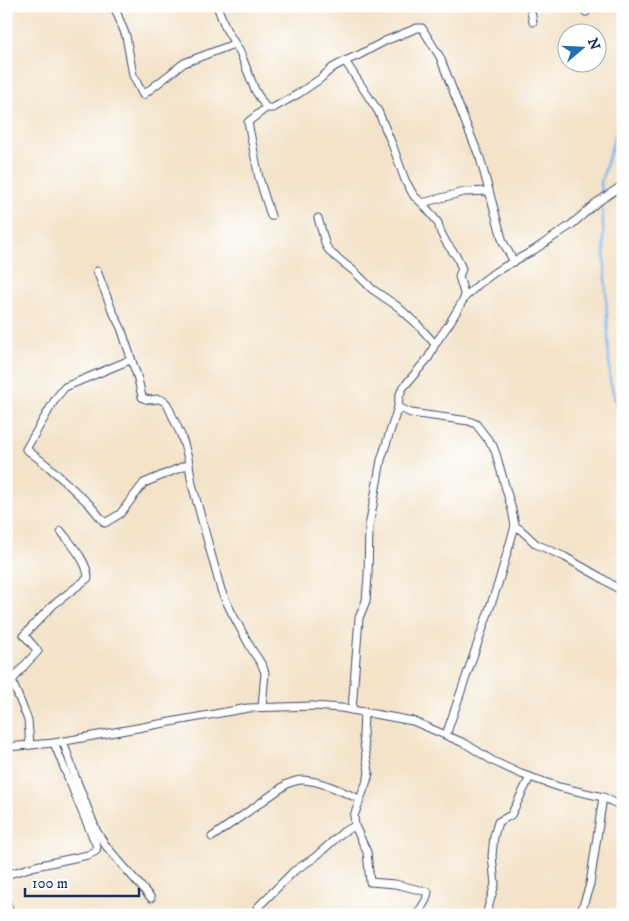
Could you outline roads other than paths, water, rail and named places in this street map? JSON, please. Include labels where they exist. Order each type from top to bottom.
[{"type":"street","points":[[114,6],[126,36],[133,75],[143,96],[184,63],[234,44]]},
{"type":"street","points":[[217,6],[226,30],[240,52],[255,90],[266,108]]},
{"type":"street","points":[[530,6],[533,22]]},
{"type":"street","points":[[271,216],[258,178],[248,122],[266,108],[274,108],[298,94],[332,68],[385,41],[417,28],[422,28],[440,57],[480,158],[504,242],[514,262]]},
{"type":"street","points":[[345,61],[378,111],[414,196],[438,223],[447,244],[457,257],[462,269],[459,276],[464,297]]},
{"type":"street","points":[[352,710],[360,618],[366,601],[369,527],[381,460],[402,390],[429,357],[435,344],[450,324],[464,297],[495,272],[554,237],[596,203],[623,185]]},
{"type":"street","points":[[422,203],[464,192],[489,191]]},
{"type":"street","points":[[318,218],[326,246],[332,253],[372,289],[397,306],[435,344]]},
{"type":"street","points":[[97,271],[120,328],[142,396],[146,400],[160,399],[167,404],[182,435],[194,493],[221,590],[250,648],[264,668],[262,707]]},
{"type":"street","points":[[130,360],[65,387],[56,398],[26,449],[48,466],[89,504],[105,523],[120,514],[144,483],[189,464]]},
{"type":"street","points":[[398,408],[411,413],[463,420],[476,424],[493,446],[515,526],[498,584],[446,735]]},
{"type":"street","points":[[515,526],[536,544],[565,557],[623,592]]},
{"type":"street","points":[[30,745],[28,720],[12,681],[38,651],[24,635],[53,605],[88,578],[88,571],[83,561],[61,531]]},
{"type":"street","points":[[6,747],[54,743],[262,707],[313,706],[341,708],[413,721],[466,744],[493,761],[530,777],[559,787],[603,797],[623,807]]},
{"type":"street","points":[[364,712],[363,738],[368,778],[354,816],[355,826],[367,852],[370,882],[395,884],[428,892],[426,900],[417,915]]},
{"type":"street","points":[[63,741],[97,832],[106,846],[151,898]]},
{"type":"street","points":[[6,875],[36,866],[88,855],[96,851],[97,847],[54,743]]},
{"type":"street","points":[[486,915],[495,884],[492,856],[494,836],[498,822],[511,815],[530,777]]},
{"type":"street","points":[[212,836],[287,784],[301,779],[314,781],[343,791],[359,799]]},
{"type":"street","points":[[580,915],[590,884],[603,797]]},
{"type":"street","points":[[257,908],[294,871],[314,858],[344,832],[355,826]]},
{"type":"street","points":[[6,901],[11,915]]},
{"type":"waterway","points":[[602,196],[601,182],[623,110]]},
{"type":"waterway","points":[[602,202],[610,381],[623,428]]}]
